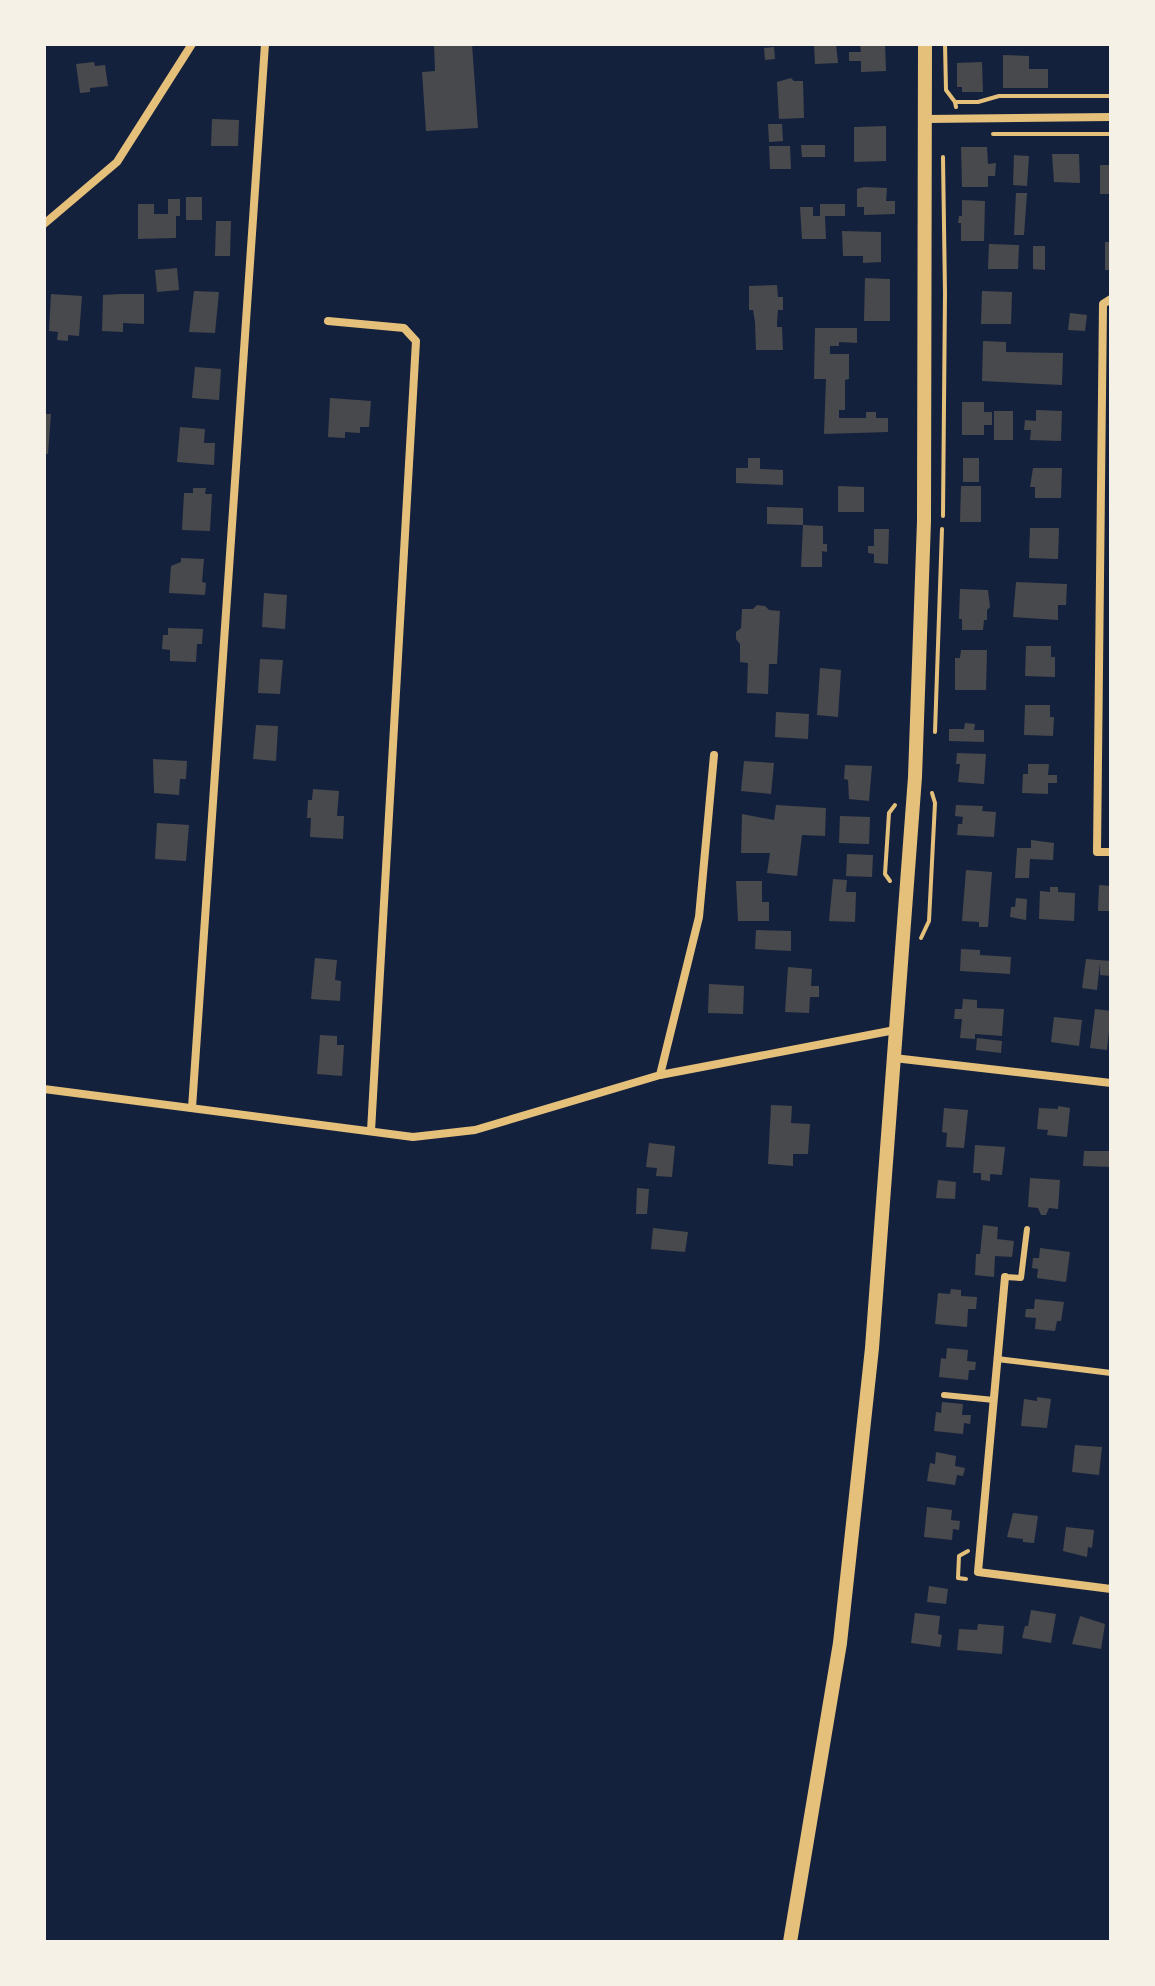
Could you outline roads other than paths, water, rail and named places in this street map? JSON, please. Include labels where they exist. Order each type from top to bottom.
[{"type":"street","points":[[44,224],[117,162],[192,44]]},
{"type":"street","points":[[192,1108],[265,44]]},
{"type":"street","points":[[790,1942],[840,1643],[872,1348],[915,777],[924,521],[925,44]]},
{"type":"street","points":[[926,119],[1111,117]]},
{"type":"street","points":[[1111,299],[1103,304],[1097,852],[1111,852]]},
{"type":"street","points":[[328,321],[404,328],[416,341],[371,1131]]},
{"type":"street","points":[[660,1075],[699,917],[714,755]]},
{"type":"street","points":[[44,1089],[413,1137],[475,1130],[660,1075],[895,1030]]},
{"type":"street","points":[[894,1058],[1111,1083]]},
{"type":"street","points":[[1005,1277],[975,1576],[1111,1589]]},
{"type":"lane","points":[[1005,1277],[1021,1278],[1027,1229]]},
{"type":"lane","points":[[997,1359],[1111,1373]]},
{"type":"lane","points":[[944,1395],[994,1400]]}]
